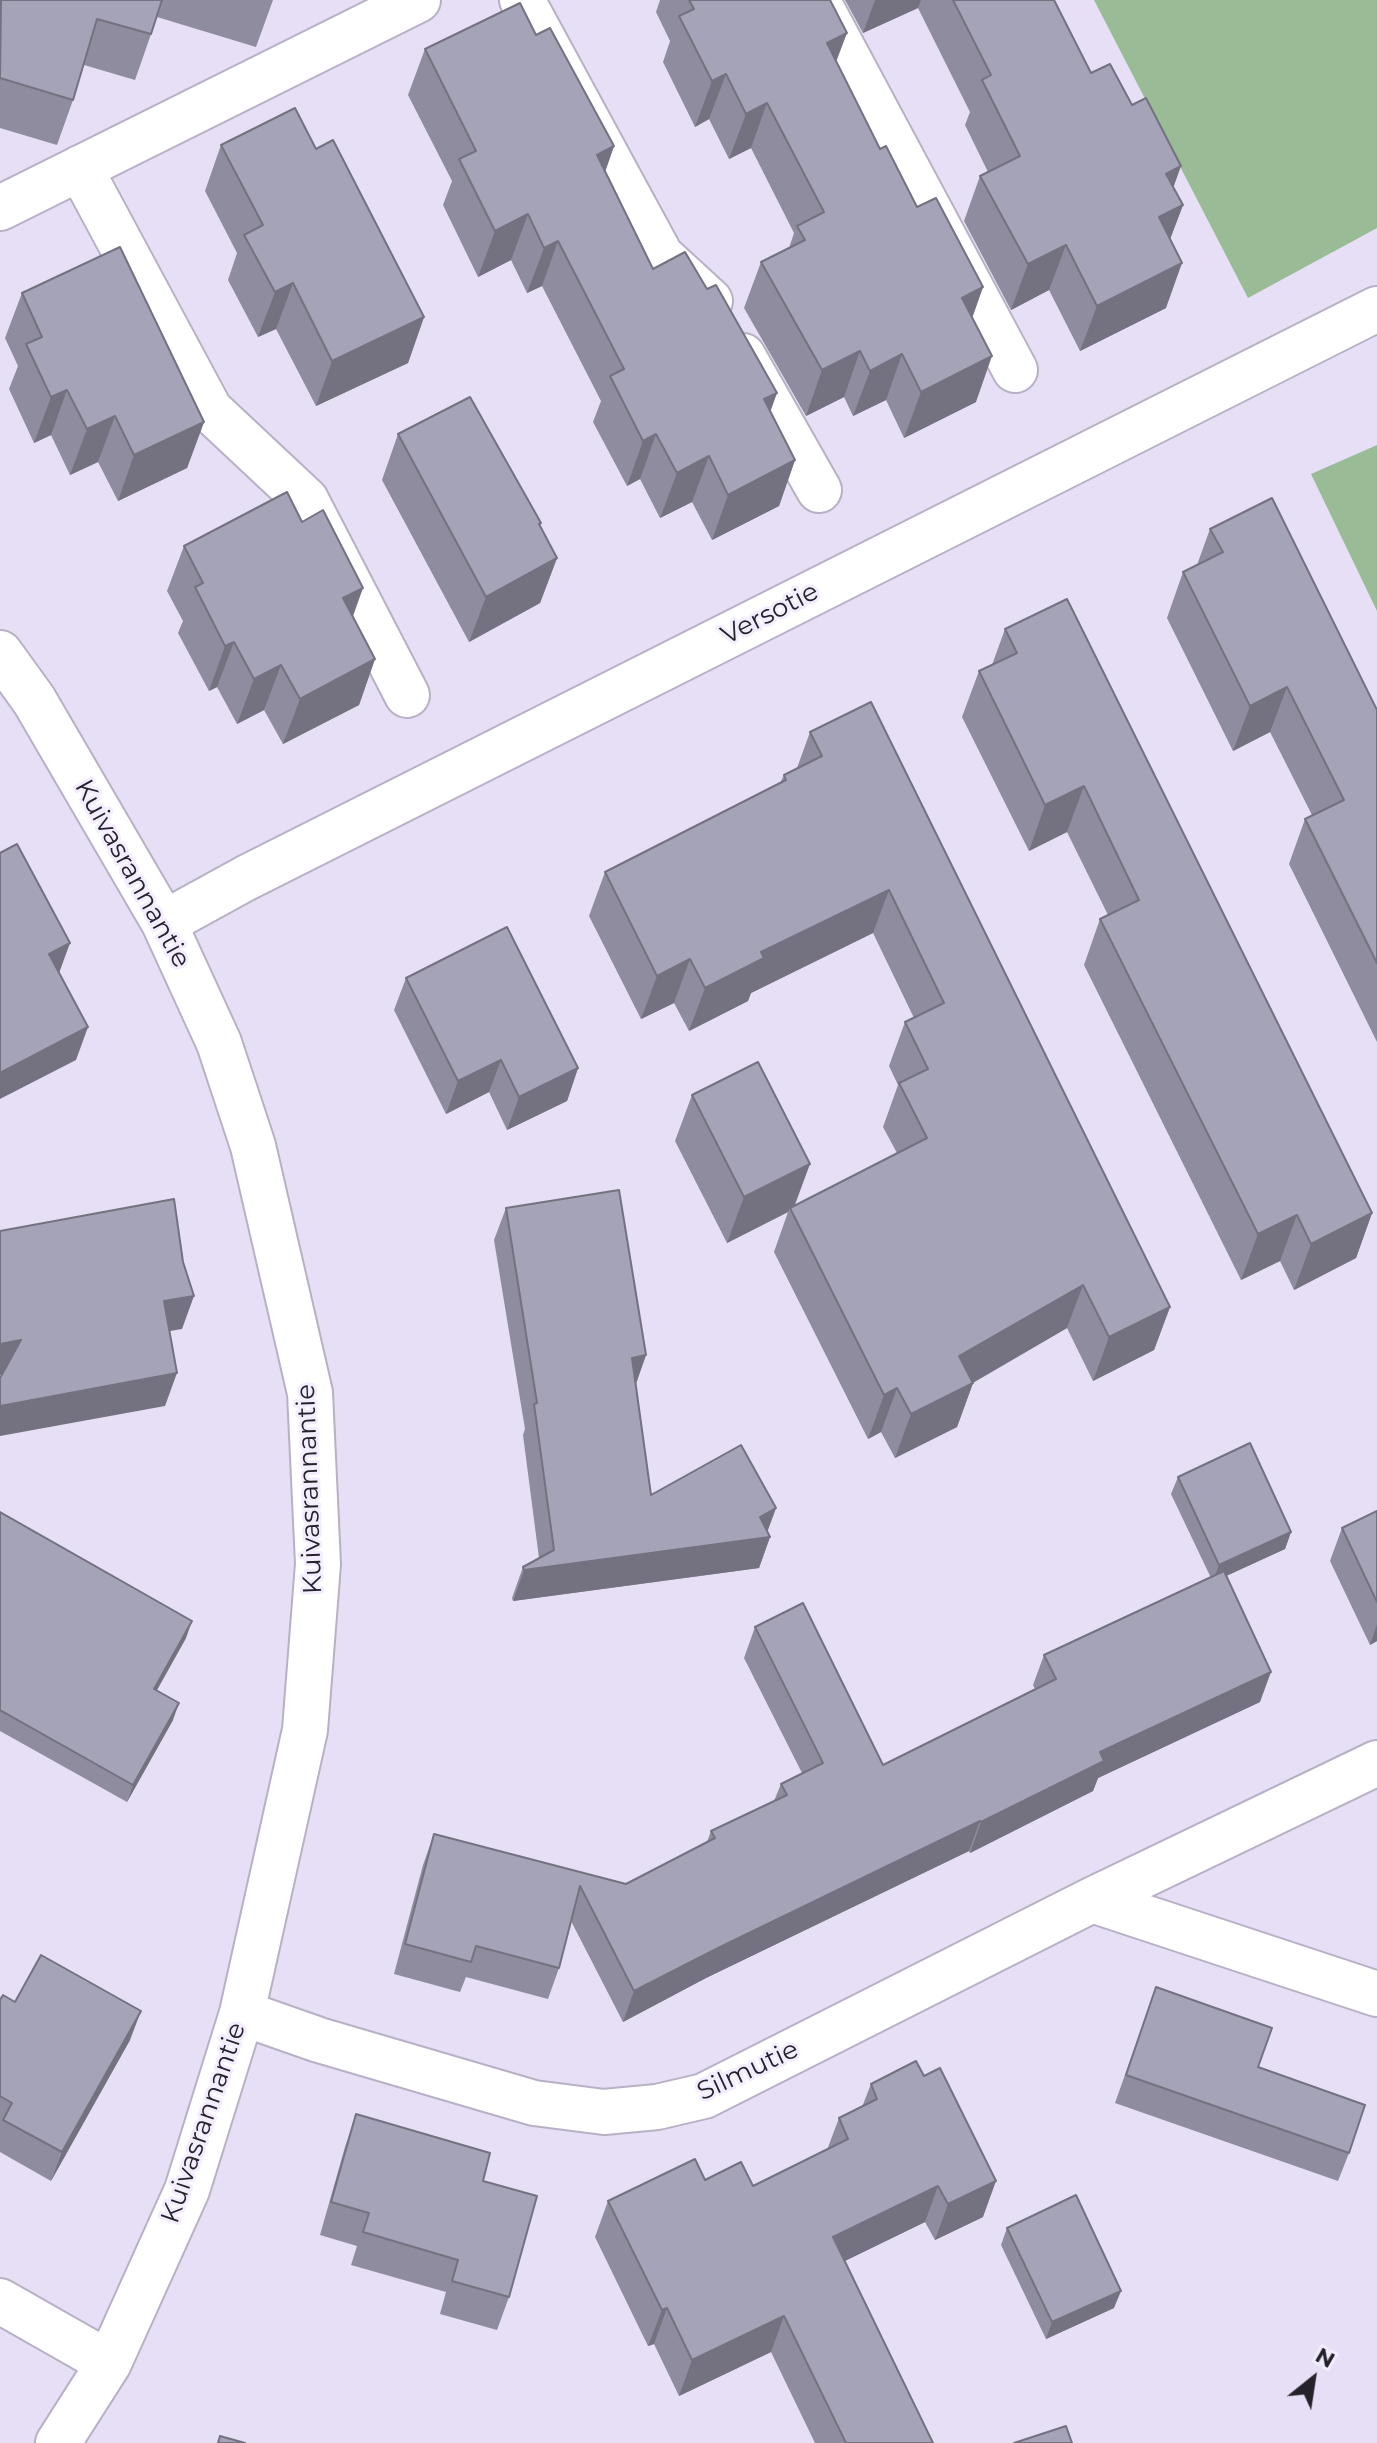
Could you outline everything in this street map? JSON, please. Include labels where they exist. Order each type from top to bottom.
[{"type":"street","points":[[0,208],[418,0]]},
{"type":"street","points":[[522,0],[661,256],[714,305],[819,490]]},
{"type":"street","points":[[817,0],[1015,370]]},
{"type":"street","points":[[80,168],[210,410],[306,500],[407,695]]},
{"type":"street","name":"Versotie","points":[[164,923],[246,878],[1377,309]]},
{"type":"street","name":"Kuivasrannantie","points":[[0,653],[34,700],[164,923],[219,1043],[253,1146],[310,1393],[318,1564],[305,1730],[242,2013],[187,2190],[109,2363],[58,2443]]},
{"type":"street","name":"Silmutie","points":[[242,2013],[319,2040],[534,2103],[604,2112],[657,2107],[704,2096],[1092,1900],[1377,1763]]},
{"type":"street","points":[[1092,1900],[1377,1994]]},
{"type":"street","points":[[0,2301],[109,2363]]},
{"type":"green space","points":[[1094,0],[1377,0],[1377,228],[1248,298]]},
{"type":"green space","points":[[1377,445],[1377,611],[1311,474]]},
{"type":"building","points":[[1,0],[162,0],[151,34],[97,19],[73,100],[0,78]]},
{"type":"building","points":[[689,0],[830,0],[847,33],[827,43],[880,149],[886,146],[917,207],[936,198],[983,287],[962,298],[992,356],[921,392],[902,354],[870,371],[860,351],[822,370],[761,262],[805,240],[797,226],[824,212],[767,103],[746,114],[726,74],[712,81],[679,16],[694,9]]},
{"type":"building","points":[[953,0],[1054,0],[1091,73],[1110,64],[1132,105],[1146,98],[1181,166],[1166,174],[1183,205],[1159,217],[1182,263],[1097,306],[1066,245],[1028,264],[980,176],[1020,156],[982,80],[991,75]]},
{"type":"building","points":[[520,3],[536,35],[550,28],[614,146],[597,155],[653,269],[685,252],[707,289],[716,285],[777,393],[764,399],[795,460],[728,495],[709,456],[677,473],[656,434],[643,441],[610,376],[624,369],[558,241],[544,248],[528,214],[495,231],[459,159],[476,151],[425,49]]},
{"type":"building","points":[[295,108],[316,149],[333,140],[424,317],[332,361],[293,283],[275,292],[244,235],[263,225],[221,145]]},
{"type":"building","points":[[120,247],[204,422],[134,455],[115,416],[87,429],[67,390],[51,397],[26,344],[42,337],[22,293]]},
{"type":"building","points":[[470,397],[541,523],[557,558],[486,597],[398,434]]},
{"type":"building","points":[[287,492],[302,522],[323,510],[363,588],[343,598],[375,659],[300,699],[281,665],[254,679],[234,642],[225,646],[195,587],[203,583],[184,546]]},
{"type":"building","points":[[1272,498],[1377,710],[1377,963],[1305,819],[1344,800],[1287,687],[1250,706],[1183,572],[1223,552],[1210,529]]},
{"type":"building","points":[[1067,599],[1372,1213],[1311,1244],[1297,1215],[1258,1234],[1100,919],[1139,900],[1084,786],[1045,805],[979,671],[1017,653],[1005,629]]},
{"type":"building","points":[[871,702],[1170,1307],[1109,1337],[1083,1285],[959,1356],[973,1383],[911,1414],[897,1388],[884,1395],[790,1208],[927,1138],[899,1083],[928,1069],[905,1022],[944,1003],[889,890],[761,952],[764,958],[705,988],[690,959],[657,976],[605,872],[786,780],[784,775],[822,756],[810,732]]},
{"type":"building","points":[[17,844],[70,943],[49,954],[88,1027],[0,1073],[0,853]]},
{"type":"building","points":[[507,927],[578,1068],[519,1097],[501,1060],[458,1081],[406,978]]},
{"type":"building","points":[[758,1062],[810,1164],[744,1197],[692,1095]]},
{"type":"building","points":[[619,1190],[646,1355],[632,1358],[651,1495],[741,1445],[776,1508],[760,1517],[770,1537],[524,1570],[523,1567],[554,1550],[534,1404],[537,1403],[506,1208]]},
{"type":"building","points":[[174,1199],[183,1262],[194,1296],[164,1301],[177,1373],[0,1406],[0,1378],[21,1340],[0,1344],[0,1231]]},
{"type":"building","points":[[1250,1443],[1291,1532],[1219,1565],[1178,1477]]},
{"type":"building","points":[[1377,1511],[1377,1602],[1342,1528]]},
{"type":"building","points":[[0,1512],[192,1621],[154,1689],[179,1703],[133,1785],[0,1710]]},
{"type":"building","points":[[1224,1571],[1271,1672],[1100,1752],[1104,1761],[634,1991],[580,1886],[559,1968],[476,1946],[471,1962],[405,1944],[434,1834],[626,1884],[715,1838],[711,1831],[787,1795],[781,1784],[823,1763],[755,1627],[803,1603],[883,1765],[1056,1679],[1044,1655]]},
{"type":"building","points":[[41,1955],[141,2011],[62,2152],[3,2120],[12,2103],[0,2096],[0,2000],[3,1995],[15,2002]]},
{"type":"building","points":[[1156,1987],[1272,2028],[1258,2067],[1365,2105],[1349,2153],[1126,2075]]},
{"type":"building","points":[[916,2061],[924,2076],[940,2068],[996,2181],[948,2204],[938,2186],[833,2237],[933,2443],[846,2443],[784,2316],[692,2360],[667,2308],[662,2310],[608,2201],[695,2159],[705,2180],[741,2162],[753,2186],[848,2139],[839,2118],[877,2099],[871,2084]]},
{"type":"building","points":[[356,2114],[490,2153],[483,2181],[537,2196],[509,2297],[452,2281],[458,2260],[363,2232],[369,2213],[331,2202]]},
{"type":"building","points":[[1076,2195],[1121,2291],[1052,2322],[1007,2228]]},
{"type":"building","points":[[1066,2426],[1072,2443],[1014,2443]]},
{"type":"building","points":[[220,2436],[245,2443],[218,2443]]}]
